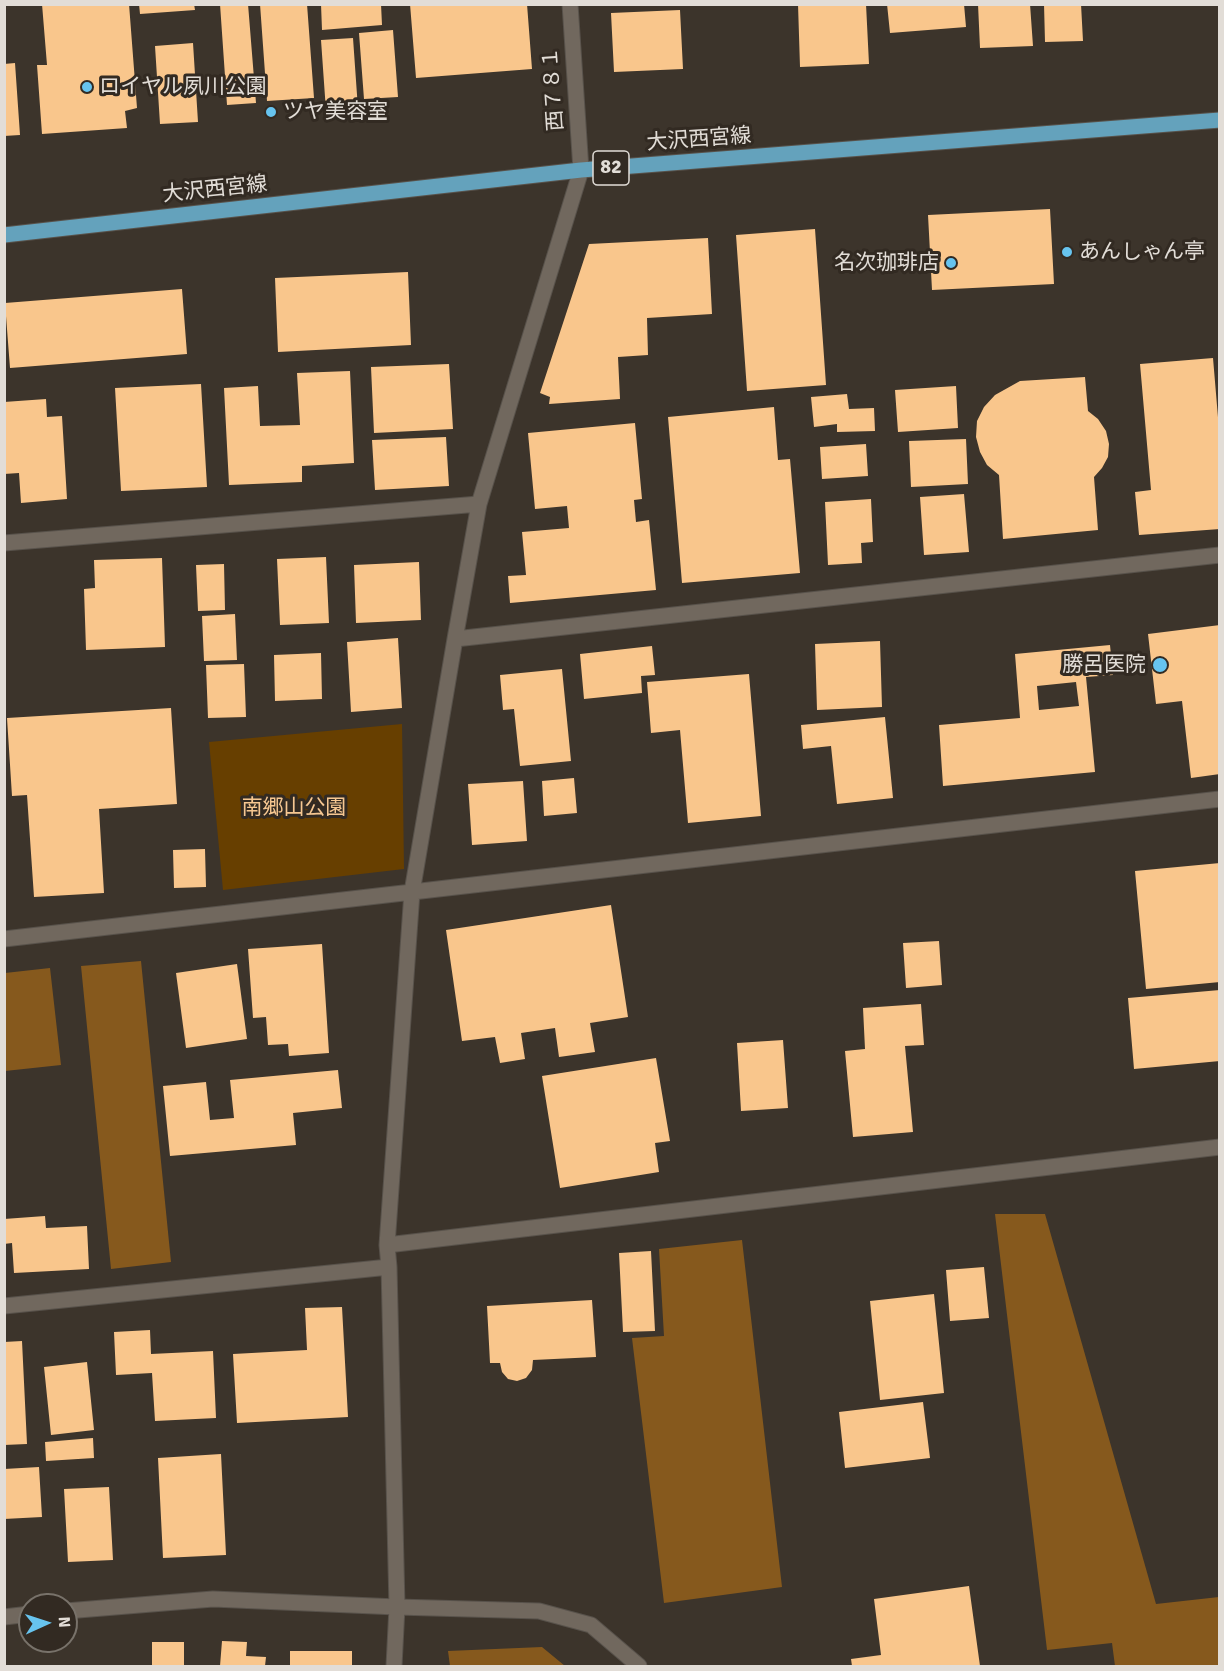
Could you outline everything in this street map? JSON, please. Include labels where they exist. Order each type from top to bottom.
[{"type":"main road","name":"大沢西宮線","points":[[4,235],[581,170],[1220,120]]},
{"type":"street","name":"西７８１","points":[[570,4],[581,170]]},
{"type":"street","points":[[394,1666],[397,1608],[387,1245],[412,892],[480,504],[581,170]]},
{"type":"street","points":[[4,543],[480,504]]},
{"type":"street","points":[[455,639],[1220,555]]},
{"type":"street","points":[[4,939],[1220,799]]},
{"type":"street","points":[[387,1245],[1220,1147]]},
{"type":"street","points":[[4,1306],[389,1267]]},
{"type":"street","points":[[78,1610],[213,1599],[397,1608],[539,1611],[591,1626],[639,1666]]},
{"type":"green space","name":"南郷山公園","points":[[402,724],[404,869],[223,890],[209,742]]},
{"type":"shaded area","points":[[141,961],[171,1262],[111,1269],[81,966]]},
{"type":"shaded area","points":[[50,968],[61,1065],[5,1071],[5,973]]},
{"type":"shaded area","points":[[995,1214],[1045,1214],[1156,1604],[1219,1597],[1219,1666],[1115,1666],[1112,1643],[1047,1650]]},
{"type":"shaded area","points":[[742,1240],[782,1587],[664,1603],[632,1338],[664,1336],[659,1249]]},
{"type":"shaded area","points":[[542,1647],[565,1666],[450,1666],[448,1651]]},
{"type":"building","name":"ロイヤル夙川公園","points":[[42,4],[129,4],[137,108],[125,111],[127,128],[42,134],[37,65],[47,65]]},
{"type":"building","points":[[139,4],[194,4],[195,10],[140,14]]},
{"type":"building","points":[[220,4],[248,4],[256,103],[227,105]]},
{"type":"building","points":[[260,4],[284,4],[284,6],[307,4],[314,98],[267,101]]},
{"type":"building","points":[[321,4],[381,4],[382,25],[322,30]]},
{"type":"building","points":[[410,4],[527,4],[532,69],[416,78]]},
{"type":"building","points":[[798,4],[866,4],[869,64],[800,67]]},
{"type":"building","points":[[887,4],[964,4],[966,27],[890,33]]},
{"type":"building","points":[[978,4],[1030,4],[1033,46],[980,48]]},
{"type":"building","points":[[1044,4],[1081,4],[1083,41],[1045,42]]},
{"type":"building","points":[[680,10],[683,69],[614,72],[611,13]]},
{"type":"building","points":[[393,30],[398,97],[364,99],[359,33]]},
{"type":"building","points":[[353,38],[358,109],[326,111],[321,40]]},
{"type":"building","points":[[193,43],[198,122],[160,124],[155,46]]},
{"type":"building","points":[[15,63],[20,135],[4,136],[4,64]]},
{"type":"building","points":[[1050,209],[1054,284],[932,290],[928,215]]},
{"type":"building","points":[[815,229],[826,385],[747,391],[736,235]]},
{"type":"building","points":[[708,238],[712,314],[647,318],[648,355],[618,357],[620,399],[549,404],[550,397],[540,393],[589,244]]},
{"type":"building","points":[[408,272],[411,345],[278,352],[275,278]]},
{"type":"building","points":[[182,289],[187,354],[10,368],[5,303]]},
{"type":"building","points":[[1213,358],[1220,441],[1220,529],[1139,535],[1135,492],[1151,490],[1140,364]]},
{"type":"building","points":[[449,364],[453,429],[374,433],[371,367]]},
{"type":"building","points":[[350,371],[354,463],[302,466],[302,482],[229,485],[224,388],[258,386],[260,426],[300,425],[297,373]]},
{"type":"building","points":[[1085,377],[1088,411],[1098,419],[1106,431],[1109,444],[1108,457],[1094,477],[1098,530],[1003,539],[999,475],[987,465],[976,437],[977,421],[984,407],[995,395],[1020,381]]},
{"type":"building","points":[[201,384],[207,487],[121,491],[115,388]]},
{"type":"building","points":[[956,386],[958,428],[898,432],[895,390]]},
{"type":"building","points":[[847,394],[849,409],[874,408],[875,431],[837,432],[837,424],[814,427],[811,397]]},
{"type":"building","points":[[46,399],[47,417],[62,416],[67,499],[21,503],[19,473],[4,474],[4,402]]},
{"type":"building","points":[[774,407],[778,460],[790,459],[800,573],[682,583],[668,417]]},
{"type":"building","points":[[635,423],[642,499],[634,500],[636,522],[649,520],[656,590],[510,603],[508,576],[526,575],[522,532],[569,528],[567,506],[535,509],[528,433]]},
{"type":"building","points":[[446,437],[449,486],[375,490],[372,440]]},
{"type":"building","points":[[966,439],[968,484],[911,487],[909,441]]},
{"type":"building","points":[[866,444],[868,476],[822,479],[820,447]]},
{"type":"building","points":[[964,494],[969,552],[924,555],[920,497]]},
{"type":"building","points":[[871,499],[873,542],[861,543],[862,563],[828,565],[825,502]]},
{"type":"building","points":[[326,557],[329,623],[280,625],[277,559]]},
{"type":"building","points":[[162,558],[165,647],[86,650],[84,589],[95,588],[94,560]]},
{"type":"building","points":[[419,562],[421,620],[356,623],[354,565]]},
{"type":"building","points":[[224,564],[225,610],[198,611],[196,565]]},
{"type":"building","points":[[235,614],[237,660],[204,661],[202,616]]},
{"type":"building","points":[[1220,625],[1220,774],[1191,778],[1182,701],[1156,704],[1148,634]]},
{"type":"building","points":[[398,638],[402,708],[351,712],[347,642]]},
{"type":"building","points":[[880,641],[882,707],[817,710],[815,644]]},
{"type":"building","points":[[1110,645],[1113,675],[1086,677],[1095,772],[943,786],[939,725],[1020,718],[1015,654]],"holes":[[[1076,682],[1079,706],[1039,710],[1037,686]]]},
{"type":"building","points":[[652,646],[655,675],[641,676],[642,693],[584,699],[580,654]]},
{"type":"building","points":[[321,653],[322,699],[275,701],[274,655]]},
{"type":"building","points":[[244,664],[246,717],[208,718],[206,665]]},
{"type":"building","points":[[562,669],[571,761],[520,766],[514,709],[503,710],[500,675]]},
{"type":"building","points":[[749,674],[761,816],[688,823],[680,730],[651,733],[647,682]]},
{"type":"building","points":[[171,708],[177,804],[99,809],[104,893],[34,897],[27,795],[12,796],[7,718]]},
{"type":"building","points":[[885,717],[893,798],[837,804],[831,746],[803,749],[801,725]]},
{"type":"building","points":[[574,778],[577,813],[544,816],[542,781]]},
{"type":"building","points":[[523,781],[527,841],[472,845],[468,784]]},
{"type":"building","points":[[205,849],[206,887],[174,888],[173,850]]},
{"type":"building","points":[[1220,863],[1220,982],[1146,989],[1135,871]]},
{"type":"building","points":[[611,905],[628,1017],[590,1023],[595,1052],[559,1057],[555,1028],[521,1033],[525,1059],[500,1063],[495,1037],[462,1041],[446,930]]},
{"type":"building","points":[[939,941],[942,985],[906,988],[903,943]]},
{"type":"building","points":[[322,944],[329,1053],[289,1056],[288,1044],[268,1045],[266,1017],[253,1018],[248,949]]},
{"type":"building","points":[[237,964],[247,1039],[186,1048],[176,973]]},
{"type":"building","points":[[1220,990],[1220,1061],[1134,1069],[1128,998]]},
{"type":"building","points":[[921,1004],[924,1045],[905,1046],[913,1132],[853,1137],[845,1051],[865,1049],[863,1008]]},
{"type":"building","points":[[783,1040],[788,1108],[741,1111],[737,1043]]},
{"type":"building","points":[[656,1058],[670,1141],[655,1143],[659,1172],[560,1188],[542,1076]]},
{"type":"building","points":[[338,1070],[342,1108],[293,1113],[296,1145],[170,1156],[163,1086],[206,1082],[210,1120],[234,1118],[230,1080]]},
{"type":"building","points":[[45,1216],[46,1228],[87,1226],[89,1269],[14,1273],[12,1243],[4,1244],[4,1219]]},
{"type":"building","points":[[651,1251],[655,1331],[623,1332],[619,1253]]},
{"type":"building","points":[[984,1267],[989,1318],[950,1321],[946,1270]]},
{"type":"building","points":[[934,1294],[944,1393],[880,1400],[870,1301]]},
{"type":"building","points":[[592,1300],[596,1357],[533,1360],[532,1370],[526,1378],[517,1381],[508,1379],[502,1372],[500,1363],[490,1363],[487,1306]]},
{"type":"building","points":[[342,1307],[348,1417],[237,1423],[233,1354],[307,1350],[305,1308]]},
{"type":"building","points":[[150,1330],[151,1354],[213,1351],[216,1418],[155,1421],[152,1373],[116,1375],[114,1332]]},
{"type":"building","points":[[22,1341],[27,1444],[4,1445],[4,1342]]},
{"type":"building","points":[[87,1362],[94,1430],[51,1435],[44,1367]]},
{"type":"building","points":[[923,1402],[930,1458],[845,1468],[839,1412]]},
{"type":"building","points":[[93,1438],[94,1458],[46,1461],[45,1442]]},
{"type":"building","points":[[221,1454],[226,1555],[163,1558],[158,1458]]},
{"type":"building","points":[[39,1467],[42,1517],[4,1519],[4,1469]]},
{"type":"building","points":[[109,1487],[113,1560],[68,1562],[64,1489]]},
{"type":"building","points":[[969,1586],[980,1666],[852,1666],[851,1659],[881,1655],[874,1599]]},
{"type":"building","points":[[222,1641],[247,1642],[246,1656],[266,1657],[265,1666],[220,1666]]},
{"type":"building","points":[[152,1642],[184,1642],[184,1666],[152,1666]]},
{"type":"building","points":[[290,1651],[352,1651],[352,1666],[290,1666]]},
{"type":"place","name":"ロイヤル夙川公園","points":[[87,87]]},
{"type":"place","name":"ツヤ美容室","points":[[271,112]]},
{"type":"place","name":"あんしゃん亭","points":[[1067,252]]},
{"type":"place","name":"名次珈琲店","points":[[951,263]]},
{"type":"place","name":"勝呂医院","points":[[1160,665]]}]
